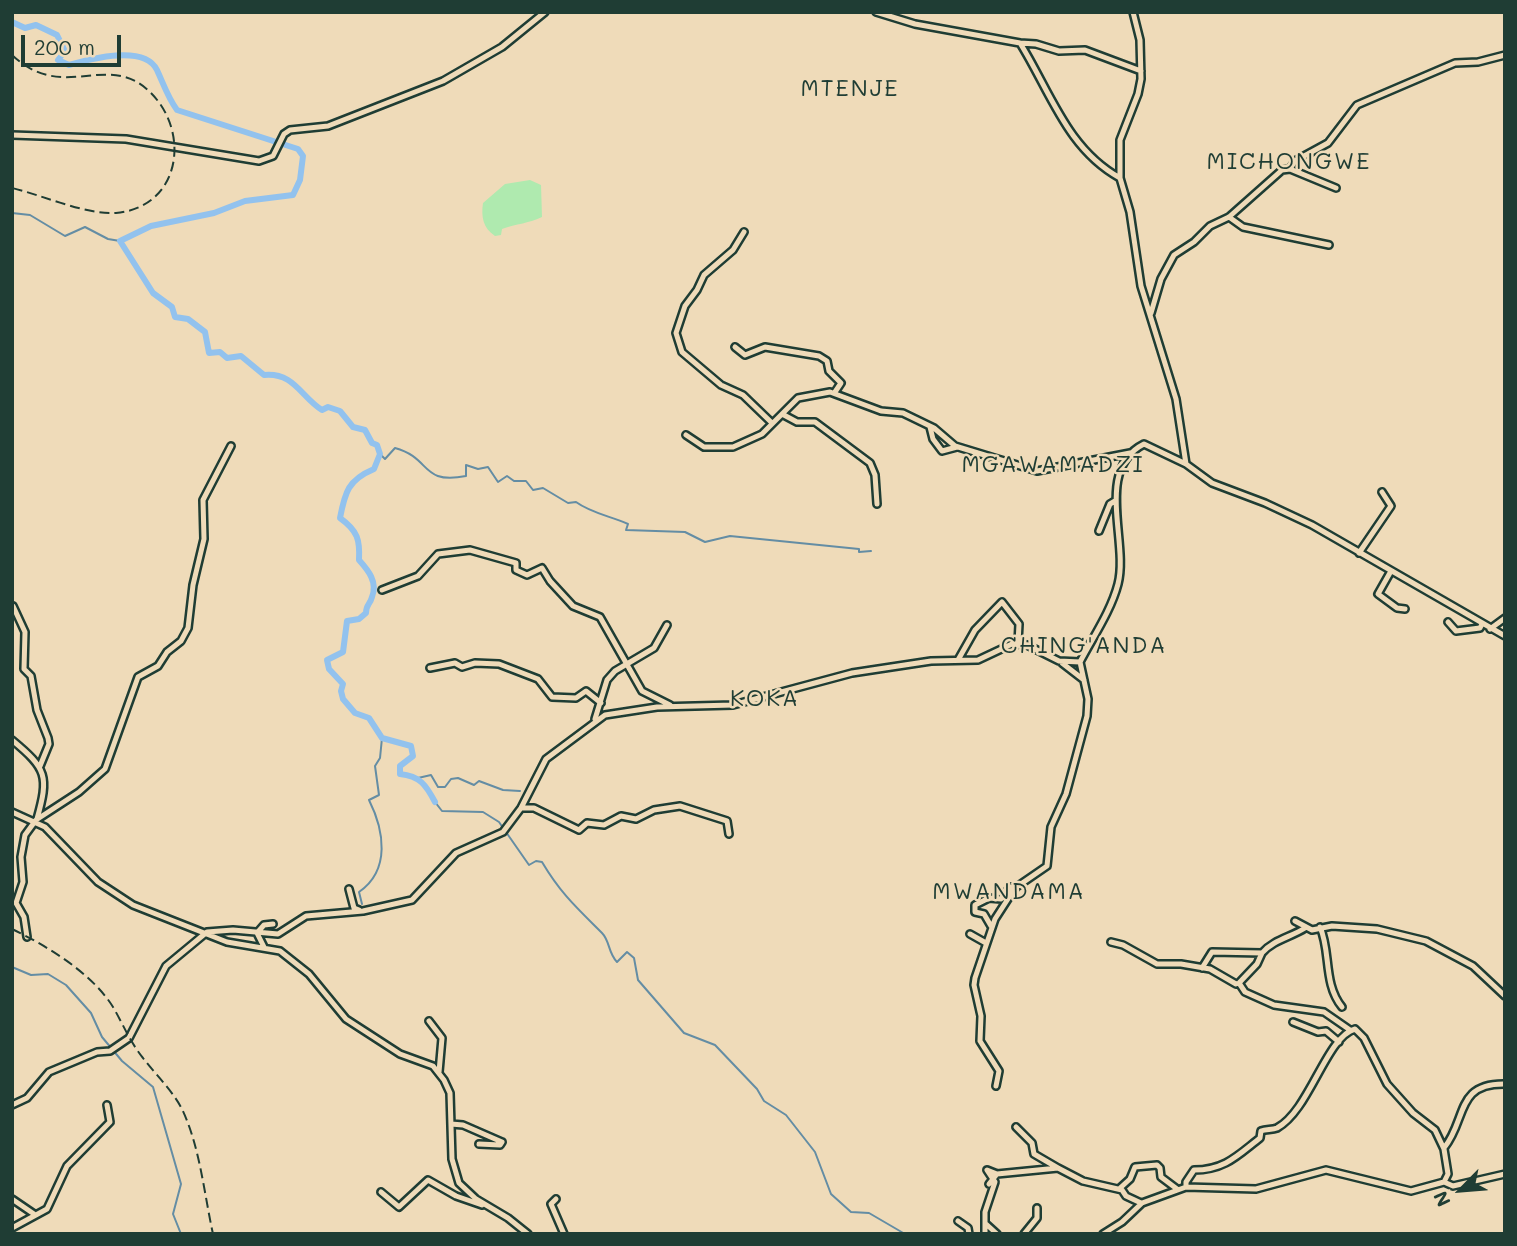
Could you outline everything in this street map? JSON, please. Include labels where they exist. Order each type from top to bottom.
[{"type":"street","points":[[12,135],[126,139],[259,161],[271,158],[290,130],[328,126],[456,75],[502,47],[545,12]]},
{"type":"street","points":[[876,12],[915,24],[1033,43],[1059,51],[1085,50],[1141,71]]},
{"type":"street","points":[[1133,12],[1140,40],[1141,71],[1138,94],[1120,140],[1120,178],[1130,212],[1137,267],[1171,379],[1186,464]]},
{"type":"street","points":[[1020,43],[1068,130],[1110,172],[1120,178]]},
{"type":"street","points":[[1150,316],[1170,260],[1210,226],[1229,217],[1274,176],[1290,169],[1295,161],[1328,143],[1357,105],[1455,63],[1478,62],[1505,55]]},
{"type":"street","points":[[1290,169],[1336,188]]},
{"type":"street","points":[[1229,217],[1243,227],[1329,244]]},
{"type":"street","points":[[744,232],[733,250],[704,275],[683,309],[676,333],[682,352],[721,385],[743,395],[772,423]]},
{"type":"street","points":[[735,347],[746,355],[765,347],[819,356],[827,361],[830,371],[841,383],[835,392]]},
{"type":"street","points":[[686,435],[704,447],[723,449],[754,439],[800,397],[835,392],[881,411],[904,413],[958,447],[1037,471],[1130,453],[1147,443],[1186,464],[1212,483],[1294,516],[1505,636]]},
{"type":"street","points":[[782,414],[797,422],[815,422],[870,463],[875,475],[877,504]]},
{"type":"street","points":[[930,427],[933,439],[942,450],[958,447]]},
{"type":"street","points":[[36,820],[79,792],[105,769],[138,677],[158,666],[167,652],[183,639],[188,628],[193,585],[204,539],[203,500],[231,446]]},
{"type":"street","points":[[996,1086],[999,1070],[980,1041],[980,1007],[974,985],[991,926],[1015,889],[1047,866],[1051,827],[1066,794],[1087,716],[1080,662],[1115,595],[1120,576],[1121,556],[1115,501],[1116,489],[1130,453]]},
{"type":"street","points":[[1359,553],[1391,506],[1382,492]]},
{"type":"street","points":[[1099,531],[1110,504],[1115,501]]},
{"type":"street","points":[[382,590],[418,576],[438,554],[449,552],[470,550],[495,556],[516,563],[516,570],[530,575],[542,568],[552,584],[573,606],[600,617],[642,691],[673,706]]},
{"type":"street","points":[[1391,571],[1378,594],[1397,608],[1405,609]]},
{"type":"street","points":[[958,660],[975,631],[1002,601],[1019,624],[1018,643]]},
{"type":"street","points":[[13,606],[25,632],[24,669],[31,676],[37,710],[48,738],[49,744],[40,766]]},
{"type":"street","points":[[1490,629],[1505,618]]},
{"type":"street","points":[[1448,622],[1456,631],[1479,628],[1482,624]]},
{"type":"street","points":[[594,721],[607,680],[654,648],[667,625]]},
{"type":"street","points":[[12,1105],[27,1098],[50,1072],[97,1052],[113,1049],[134,1033],[169,962],[207,932],[278,934],[306,916],[363,911],[412,900],[456,853],[504,830],[521,808],[546,759],[594,721],[629,709],[733,705],[852,673],[978,660],[1005,646],[1018,643],[1059,661],[1084,680]]},
{"type":"street","points":[[1059,661],[1080,662]]},
{"type":"street","points":[[430,668],[455,663],[463,667],[499,664],[538,679],[552,697],[576,698],[586,691],[601,704]]},
{"type":"street","points":[[12,740],[40,766],[45,786],[36,820],[21,844],[23,879],[16,903],[24,918],[27,937]]},
{"type":"street","points":[[521,808],[534,808],[579,830],[587,823],[604,825],[621,816],[636,818],[665,807],[690,807],[727,821],[729,834]]},
{"type":"street","points":[[12,812],[36,820],[98,881],[122,899],[236,945],[280,951],[309,974],[346,1019],[400,1054],[433,1066],[450,1093],[452,1159],[459,1183],[485,1205],[528,1234]]},
{"type":"street","points":[[991,926],[984,914],[975,912],[975,905],[989,898],[1001,899],[1010,887],[1015,889]]},
{"type":"street","points":[[349,889],[354,908],[363,911]]},
{"type":"street","points":[[1296,921],[1305,928]]},
{"type":"street","points":[[257,933],[264,925],[273,924]]},
{"type":"street","points":[[1239,983],[1257,964],[1262,953],[1275,942],[1305,928],[1377,929],[1426,941],[1473,966],[1505,996]]},
{"type":"street","points":[[1320,928],[1326,941],[1324,963],[1342,1007]]},
{"type":"street","points":[[257,933],[264,947]]},
{"type":"street","points":[[970,934],[986,943]]},
{"type":"street","points":[[1111,942],[1123,945],[1157,964],[1174,963],[1213,970],[1236,984],[1239,983]]},
{"type":"street","points":[[1202,968],[1212,952],[1262,953]]},
{"type":"street","points":[[1239,983],[1245,992],[1254,993],[1269,1003],[1324,1012],[1350,1030],[1355,1029],[1364,1038],[1387,1084],[1413,1113],[1435,1129],[1444,1148],[1448,1174],[1444,1182]]},
{"type":"street","points":[[429,1021],[442,1034],[439,1072]]},
{"type":"street","points":[[1293,1022],[1318,1032],[1326,1031],[1339,1042]]},
{"type":"street","points":[[1186,1187],[1186,1181],[1194,1170],[1233,1162],[1245,1147],[1260,1138],[1261,1131],[1280,1125],[1306,1098],[1325,1055],[1350,1030]]},
{"type":"street","points":[[1444,1148],[1465,1101],[1473,1092],[1492,1083],[1505,1084]]},
{"type":"street","points":[[12,1228],[34,1213],[47,1209],[67,1166],[110,1122],[107,1105]]},
{"type":"street","points":[[451,1124],[458,1123],[502,1142],[500,1145],[479,1144]]},
{"type":"street","points":[[1016,1127],[1032,1143],[1036,1170]]},
{"type":"street","points":[[1034,1154],[1083,1181],[1119,1189],[1142,1203]]},
{"type":"street","points":[[1119,1189],[1129,1179],[1135,1167],[1154,1165],[1160,1168],[1163,1178],[1177,1189]]},
{"type":"street","points":[[985,1234],[985,1212],[994,1186],[992,1178],[1058,1168]]},
{"type":"street","points":[[1103,1234],[1122,1222],[1142,1203],[1186,1187],[1256,1189],[1326,1170],[1411,1191],[1444,1182],[1453,1186],[1505,1174]]},
{"type":"street","points":[[381,1192],[399,1207],[428,1180],[456,1196],[485,1205]]},
{"type":"street","points":[[12,1199],[34,1213]]},
{"type":"street","points":[[556,1199],[551,1204],[564,1234]]},
{"type":"street","points":[[1024,1234],[1037,1218],[1037,1208]]},
{"type":"street","points":[[958,1221],[968,1228],[969,1234]]},
{"type":"street","points":[[986,1224],[997,1234]]},
{"type":"green space","points":[[530,180],[541,185],[542,217],[502,229],[501,235],[495,236],[484,222],[483,203],[505,184]]},
{"type":"waterway","points":[[12,22],[25,28],[36,25],[57,35],[65,51],[58,60],[69,65],[116,56],[141,57],[157,70],[177,110],[298,149],[303,156],[300,180],[293,195],[245,201],[214,213],[151,226],[120,241],[153,293],[172,307],[175,317],[188,319],[205,332],[209,353],[220,352],[227,358],[241,356],[264,375],[283,377],[322,410],[328,407],[340,411],[353,427],[365,430],[372,443],[377,445],[380,454],[374,469],[353,482],[340,518],[357,536],[359,560],[371,577],[374,592],[366,613],[359,619],[347,621],[343,652],[327,660],[329,669],[343,684],[343,699],[355,713],[369,718],[382,738],[411,746],[413,756],[400,766],[400,774],[422,782],[435,802]]},
{"type":"waterway","points":[[12,213],[30,215],[65,236],[85,227],[108,239],[120,241]]},
{"type":"waterway","points":[[380,454],[385,459],[395,448],[407,452],[433,474],[441,477],[466,476],[466,465],[478,469],[488,467],[498,482],[507,476],[514,481],[526,481],[533,490],[543,488],[568,503],[576,502],[594,512],[628,524],[626,530],[685,532],[705,542],[730,536],[859,549],[859,552],[871,551]]},
{"type":"waterway","points":[[362,904],[359,892],[376,873],[382,849],[378,824],[369,800],[379,795],[375,766],[380,758],[382,738]]},
{"type":"waterway","points":[[418,778],[431,775],[438,787],[445,787],[451,779],[458,778],[474,785],[479,781],[503,790],[520,791]]},
{"type":"waterway","points":[[435,802],[442,811],[483,812],[499,822],[529,865],[536,861],[542,862],[563,892],[602,933],[617,962],[627,952],[634,958],[638,980],[684,1033],[715,1045],[757,1089],[764,1101],[786,1115],[815,1152],[831,1194],[851,1212],[869,1213],[905,1234]]},
{"type":"waterway","points":[[12,967],[31,975],[48,974],[66,985],[91,1013],[102,1037],[122,1061],[153,1087],[181,1184],[173,1214],[181,1234]]},
{"type":"railway","points":[[12,55],[31,69],[49,76],[118,75],[134,80],[150,92],[163,108],[171,127],[174,146],[173,165],[166,183],[154,197],[138,208],[116,213],[91,211],[12,188]]},
{"type":"railway","points":[[12,929],[54,952],[93,983],[113,1007],[138,1052],[178,1102],[197,1154],[213,1234]]},
{"type":"district","name":"MTENJE","points":[[850,89]]},
{"type":"district","name":"MICHONGWE","points":[[1289,162]]},
{"type":"district","name":"MGAWAMADZI","points":[[1053,465]]},
{"type":"district","name":"CHING'ANDA","points":[[1084,646]]},
{"type":"district","name":"KOKA","points":[[765,699]]},
{"type":"district","name":"MWANDAMA","points":[[1009,892]]}]
